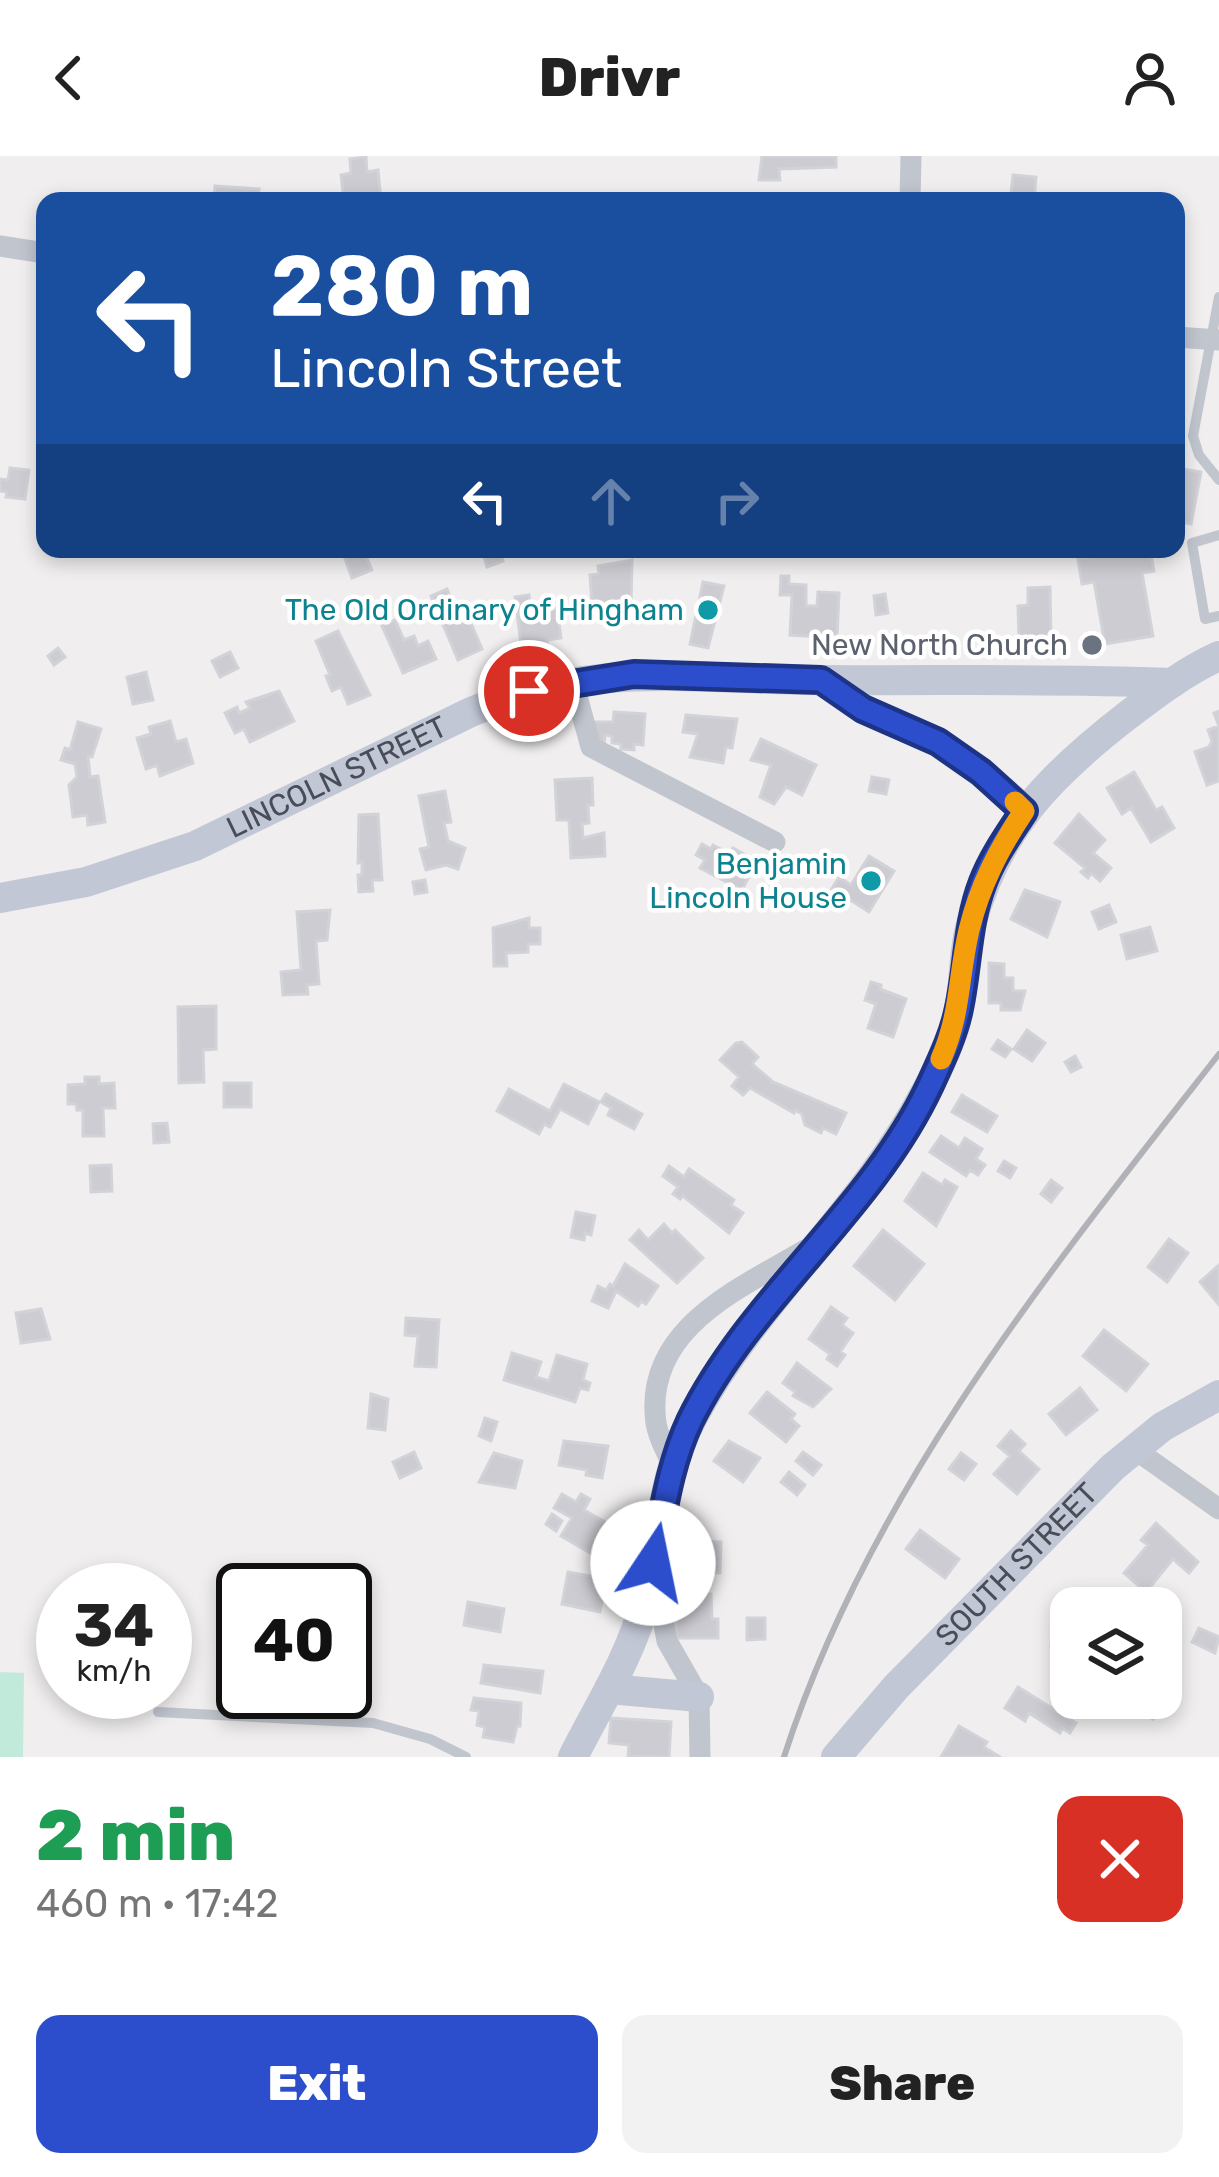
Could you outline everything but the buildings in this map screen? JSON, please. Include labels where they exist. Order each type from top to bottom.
[{"type":"main road","points":[[573,1757],[609,1689],[645,1604],[674,1468],[689,1424],[721,1370],[880,1168],[929,1088],[959,1009],[968,935],[996,854],[1024,811],[1090,745],[1172,682],[1219,656]]},
{"type":"main road","name":"LINCOLN STREET","points":[[0,898],[86,882],[195,846],[491,704],[573,682],[634,674],[1172,682]]},
{"type":"main road","points":[[821,680],[863,709],[938,742],[1024,811]]},
{"type":"main road","name":"SOUTH STREET","points":[[836,1757],[896,1687],[1133,1448],[1219,1395]]},
{"type":"main road","points":[[609,1689],[698,1697]]},
{"type":"street","points":[[910,192],[911,156]]},
{"type":"street","points":[[0,246],[36,252]]},
{"type":"street","points":[[1185,338],[1216,340]]},
{"type":"street","points":[[573,682],[591,747],[775,842]]},
{"type":"street","points":[[674,1468],[656,1424],[664,1362],[683,1329],[714,1304],[821,1240]]},
{"type":"street","points":[[1133,1448],[1219,1509]]},
{"type":"street","points":[[653,1563],[667,1641],[698,1697],[700,1757]]},
{"type":"lane","points":[[1219,298],[1216,340],[1192,436],[1198,455],[1219,480]]},
{"type":"lane","points":[[1219,535],[1192,542],[1205,620],[1219,616]]},
{"type":"lane","points":[[192,1714],[373,1724],[430,1739],[466,1757]]},
{"type":"green space","points":[[0,1672],[24,1673],[23,1757],[0,1757]]},
{"type":"railway","points":[[784,1757],[820,1660],[914,1476],[1030,1302],[1219,1054]]},
{"type":"slow traffic","points":[[941,1059],[959,1009],[968,935],[982,885],[1024,811],[1015,802]]},
{"type":"place","name":"The Old Ordinary of Hingham","points":[[708,610]]},
{"type":"place","name":"New North Church","points":[[1092,645]]},
{"type":"place","name":"Benjamin Lincoln House","points":[[871,881]]},
{"type":"route","points":[[529,691],[634,674],[821,680],[863,709],[938,742],[1003,789],[1024,811],[982,885],[968,935],[959,1009],[929,1088],[880,1168],[759,1318],[701,1402],[670,1478],[653,1563]]}]
